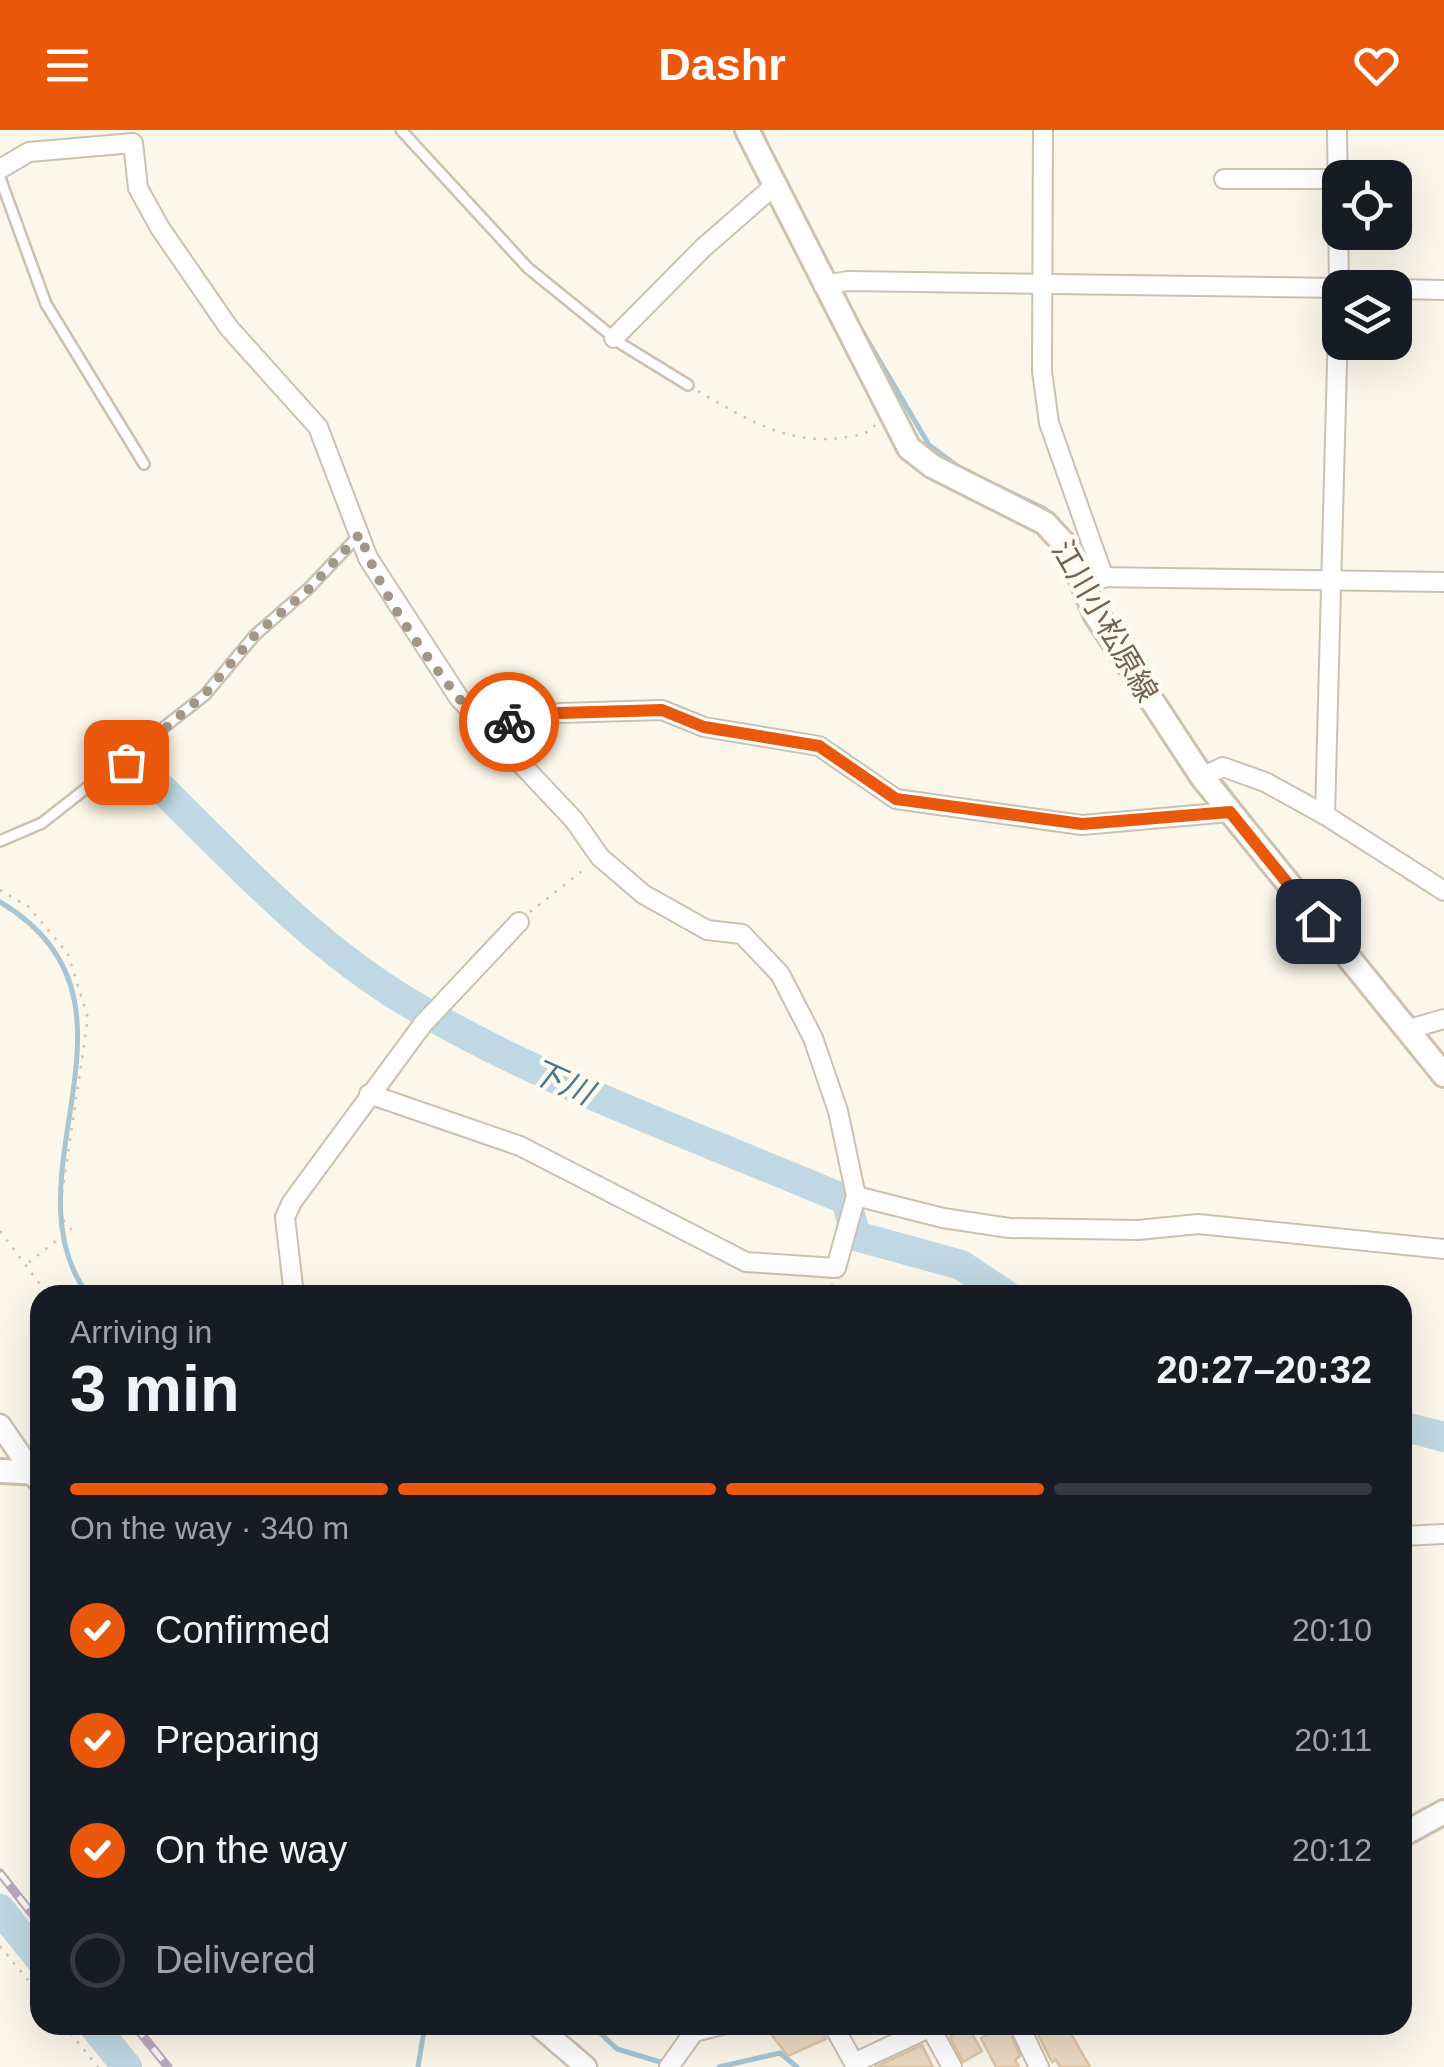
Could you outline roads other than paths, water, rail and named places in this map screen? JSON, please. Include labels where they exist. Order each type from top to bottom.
[{"type":"main road","name":"江川小松原線","points":[[747,130],[822,285],[910,448],[932,466],[1046,523],[1068,548],[1092,577],[1095,614],[1202,777],[1444,1075]]},
{"type":"main road","points":[[0,1472],[30,1476]]},
{"type":"main road","points":[[1412,1830],[1444,1812]]},
{"type":"street","points":[[1043,130],[1042,371],[1049,423],[1092,577],[1444,582]]},
{"type":"street","points":[[1338,130],[1338,160]]},
{"type":"street","points":[[0,169],[29,152],[133,142],[138,188],[160,228],[229,328],[318,427],[368,558],[396,606],[482,727],[574,820],[600,857],[679,918],[708,930],[742,934],[780,974],[813,1038],[838,1111],[856,1196],[836,1268],[746,1262],[520,1146],[369,1094]]},
{"type":"street","points":[[1224,179],[1322,179]]},
{"type":"street","points":[[614,338],[704,248],[774,186]]},
{"type":"street","points":[[822,285],[848,281],[1322,288]]},
{"type":"street","points":[[1412,289],[1444,290]]},
{"type":"street","points":[[1325,816],[1337,360]]},
{"type":"street","points":[[482,727],[560,713],[662,710],[704,727],[819,746],[896,799],[1082,824],[1230,812]]},
{"type":"street","points":[[1202,777],[1223,767],[1265,782],[1444,890]]},
{"type":"street","points":[[293,1285],[285,1217],[369,1094],[423,1024],[518,922]]},
{"type":"street","points":[[1406,1030],[1444,1019]]},
{"type":"street","points":[[856,1196],[943,1218],[1009,1228],[1138,1230],[1198,1224],[1444,1249]]},
{"type":"street","points":[[0,1426],[30,1467]]},
{"type":"street","points":[[1412,1536],[1444,1534]]},
{"type":"street","points":[[549,2035],[586,2067]]},
{"type":"street","points":[[668,2067],[692,2035]]},
{"type":"street","points":[[839,2035],[854,2063],[913,2035]]},
{"type":"street","points":[[936,2035],[952,2067]]},
{"type":"street","points":[[1023,2035],[1039,2067]]},
{"type":"lane","points":[[401,130],[528,268],[614,338],[688,385]]},
{"type":"lane","points":[[0,178],[46,304],[144,464]]},
{"type":"lane","points":[[0,841],[42,823],[205,694],[255,635],[310,588],[360,534]]},
{"type":"waterway","points":[[760,130],[767,145]]},
{"type":"waterway","points":[[858,324],[929,445],[960,468]]},
{"type":"waterway","points":[[997,486],[1045,509],[1073,538]]},
{"type":"waterway","points":[[1081,552],[1091,574]]},
{"type":"waterway","points":[[1096,589],[1148,674]]},
{"type":"waterway","points":[[1197,750],[1270,844]]},
{"type":"waterway","name":"下川","points":[[156,783],[307,928],[409,1003],[569,1085],[846,1200],[856,1236],[961,1265],[991,1285]]},
{"type":"waterway","points":[[0,902],[48,942],[71,988],[78,1038],[60,1197],[66,1248],[83,1285]]},
{"type":"waterway","name":"下川","points":[[1412,1429],[1444,1437]]},
{"type":"waterway","points":[[0,1909],[30,1946]]},
{"type":"waterway","points":[[101,2035],[127,2067]]},
{"type":"waterway","points":[[418,2067],[423,2035]]},
{"type":"waterway","points":[[602,2035],[617,2049],[667,2064]]},
{"type":"waterway","points":[[719,2067],[780,2053],[797,2067]]},
{"type":"railway","points":[[0,1873],[30,1911]]},
{"type":"railway","points":[[142,2035],[168,2067]]}]
